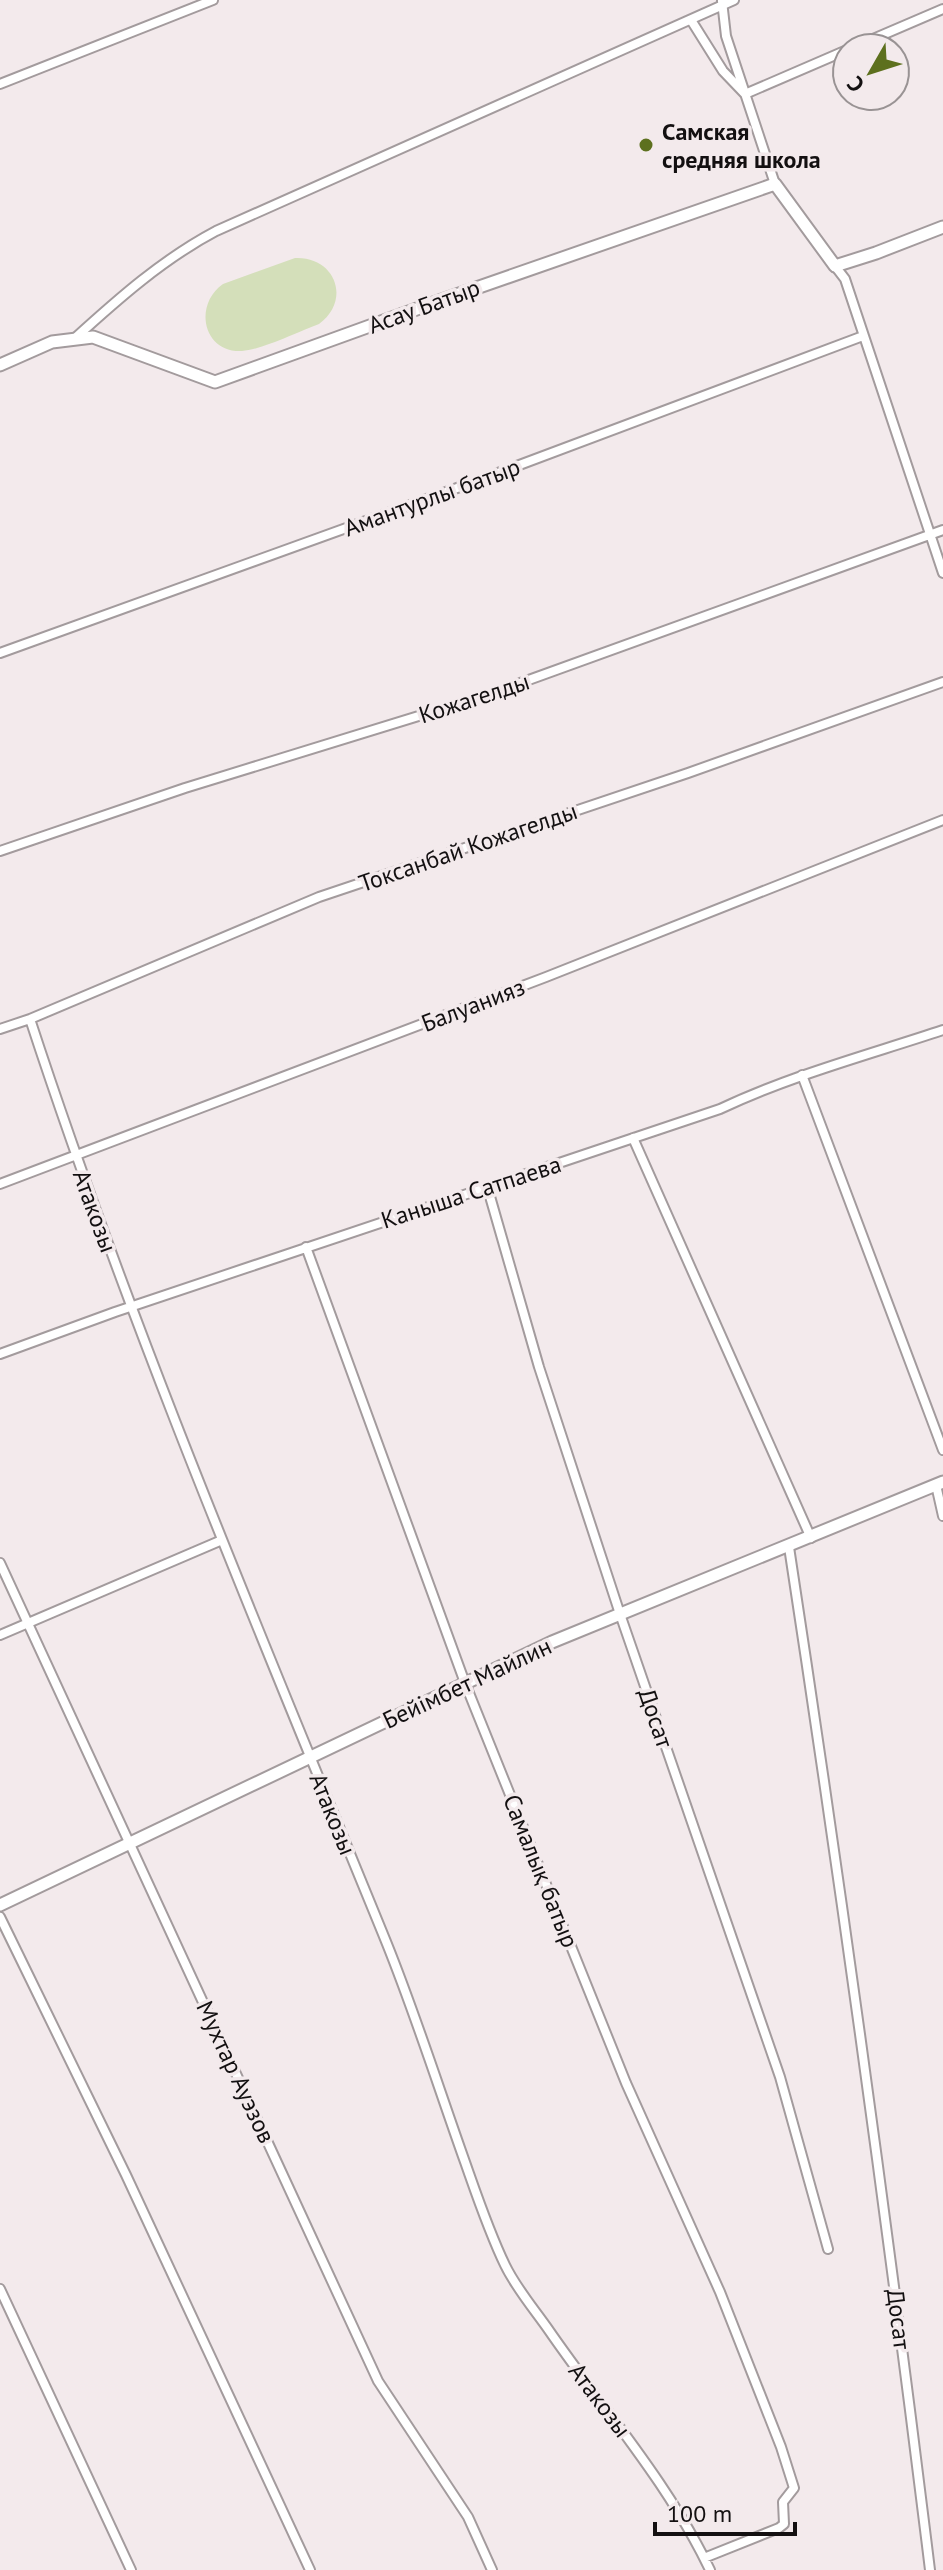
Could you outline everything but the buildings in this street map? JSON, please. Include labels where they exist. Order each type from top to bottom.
[{"type":"street","points":[[0,84],[213,0]]},
{"type":"street","name":"Асау Батыр","points":[[74,339],[172,257],[216,231],[691,20],[722,2],[734,0]]},
{"type":"street","points":[[722,2],[726,36],[775,184],[845,279],[943,573]]},
{"type":"street","points":[[890,32],[943,9]]},
{"type":"street","points":[[691,20],[723,71],[745,94]]},
{"type":"street","points":[[745,94],[831,57]]},
{"type":"street","name":"Асау Батыр","points":[[0,365],[52,342],[93,337],[215,382],[775,184]]},
{"type":"street","points":[[835,266],[943,227]]},
{"type":"street","name":"Амантурлы батыр","points":[[0,653],[497,474],[863,336]]},
{"type":"street","name":"Кожагелды","points":[[0,851],[185,788],[490,694],[943,530]]},
{"type":"street","name":"Токсанбай Кожагелды","points":[[0,1029],[319,897],[688,773],[943,682]]},
{"type":"street","name":"Балуанияз","points":[[0,1184],[546,977],[943,820]]},
{"type":"street","name":"Атакозы","points":[[30,1019],[75,1157],[130,1306],[388,1949],[507,2269],[571,2363],[642,2456],[695,2539],[710,2570]]},
{"type":"street","name":"Каныша Сатпаева","points":[[0,1354],[130,1306],[720,1109],[802,1075],[943,1030]]},
{"type":"street","points":[[802,1075],[943,1450]]},
{"type":"street","points":[[633,1138],[811,1538]]},
{"type":"street","name":"Досат","points":[[487,1186],[539,1367],[620,1614],[780,2077],[828,2249]]},
{"type":"street","name":"Самалық батыр","points":[[306,1247],[465,1683],[626,2083],[720,2292],[794,2488],[783,2502],[784,2524],[779,2528],[704,2558]]},
{"type":"street","points":[[939,1483],[943,1516]]},
{"type":"street","name":"Бейімбет Майлин","points":[[0,1905],[552,1642],[939,1483]]},
{"type":"street","points":[[0,1635],[222,1540]]},
{"type":"street","name":"Досат","points":[[789,1547],[839,1873],[930,2570]]},
{"type":"street","name":"Мухтар Ауэзов","points":[[0,1563],[378,2381],[468,2517],[492,2570]]},
{"type":"street","points":[[0,1917],[126,2175],[310,2570]]},
{"type":"street","points":[[0,2289],[131,2570]]},
{"type":"green space","points":[[295,258],[309,259],[329,272],[336,292],[329,314],[319,324],[259,347],[242,351],[229,350],[218,344],[211,336],[206,315],[214,293],[223,284]]},
{"type":"place","name":"Самская средняя школа","points":[[646,145]]}]
